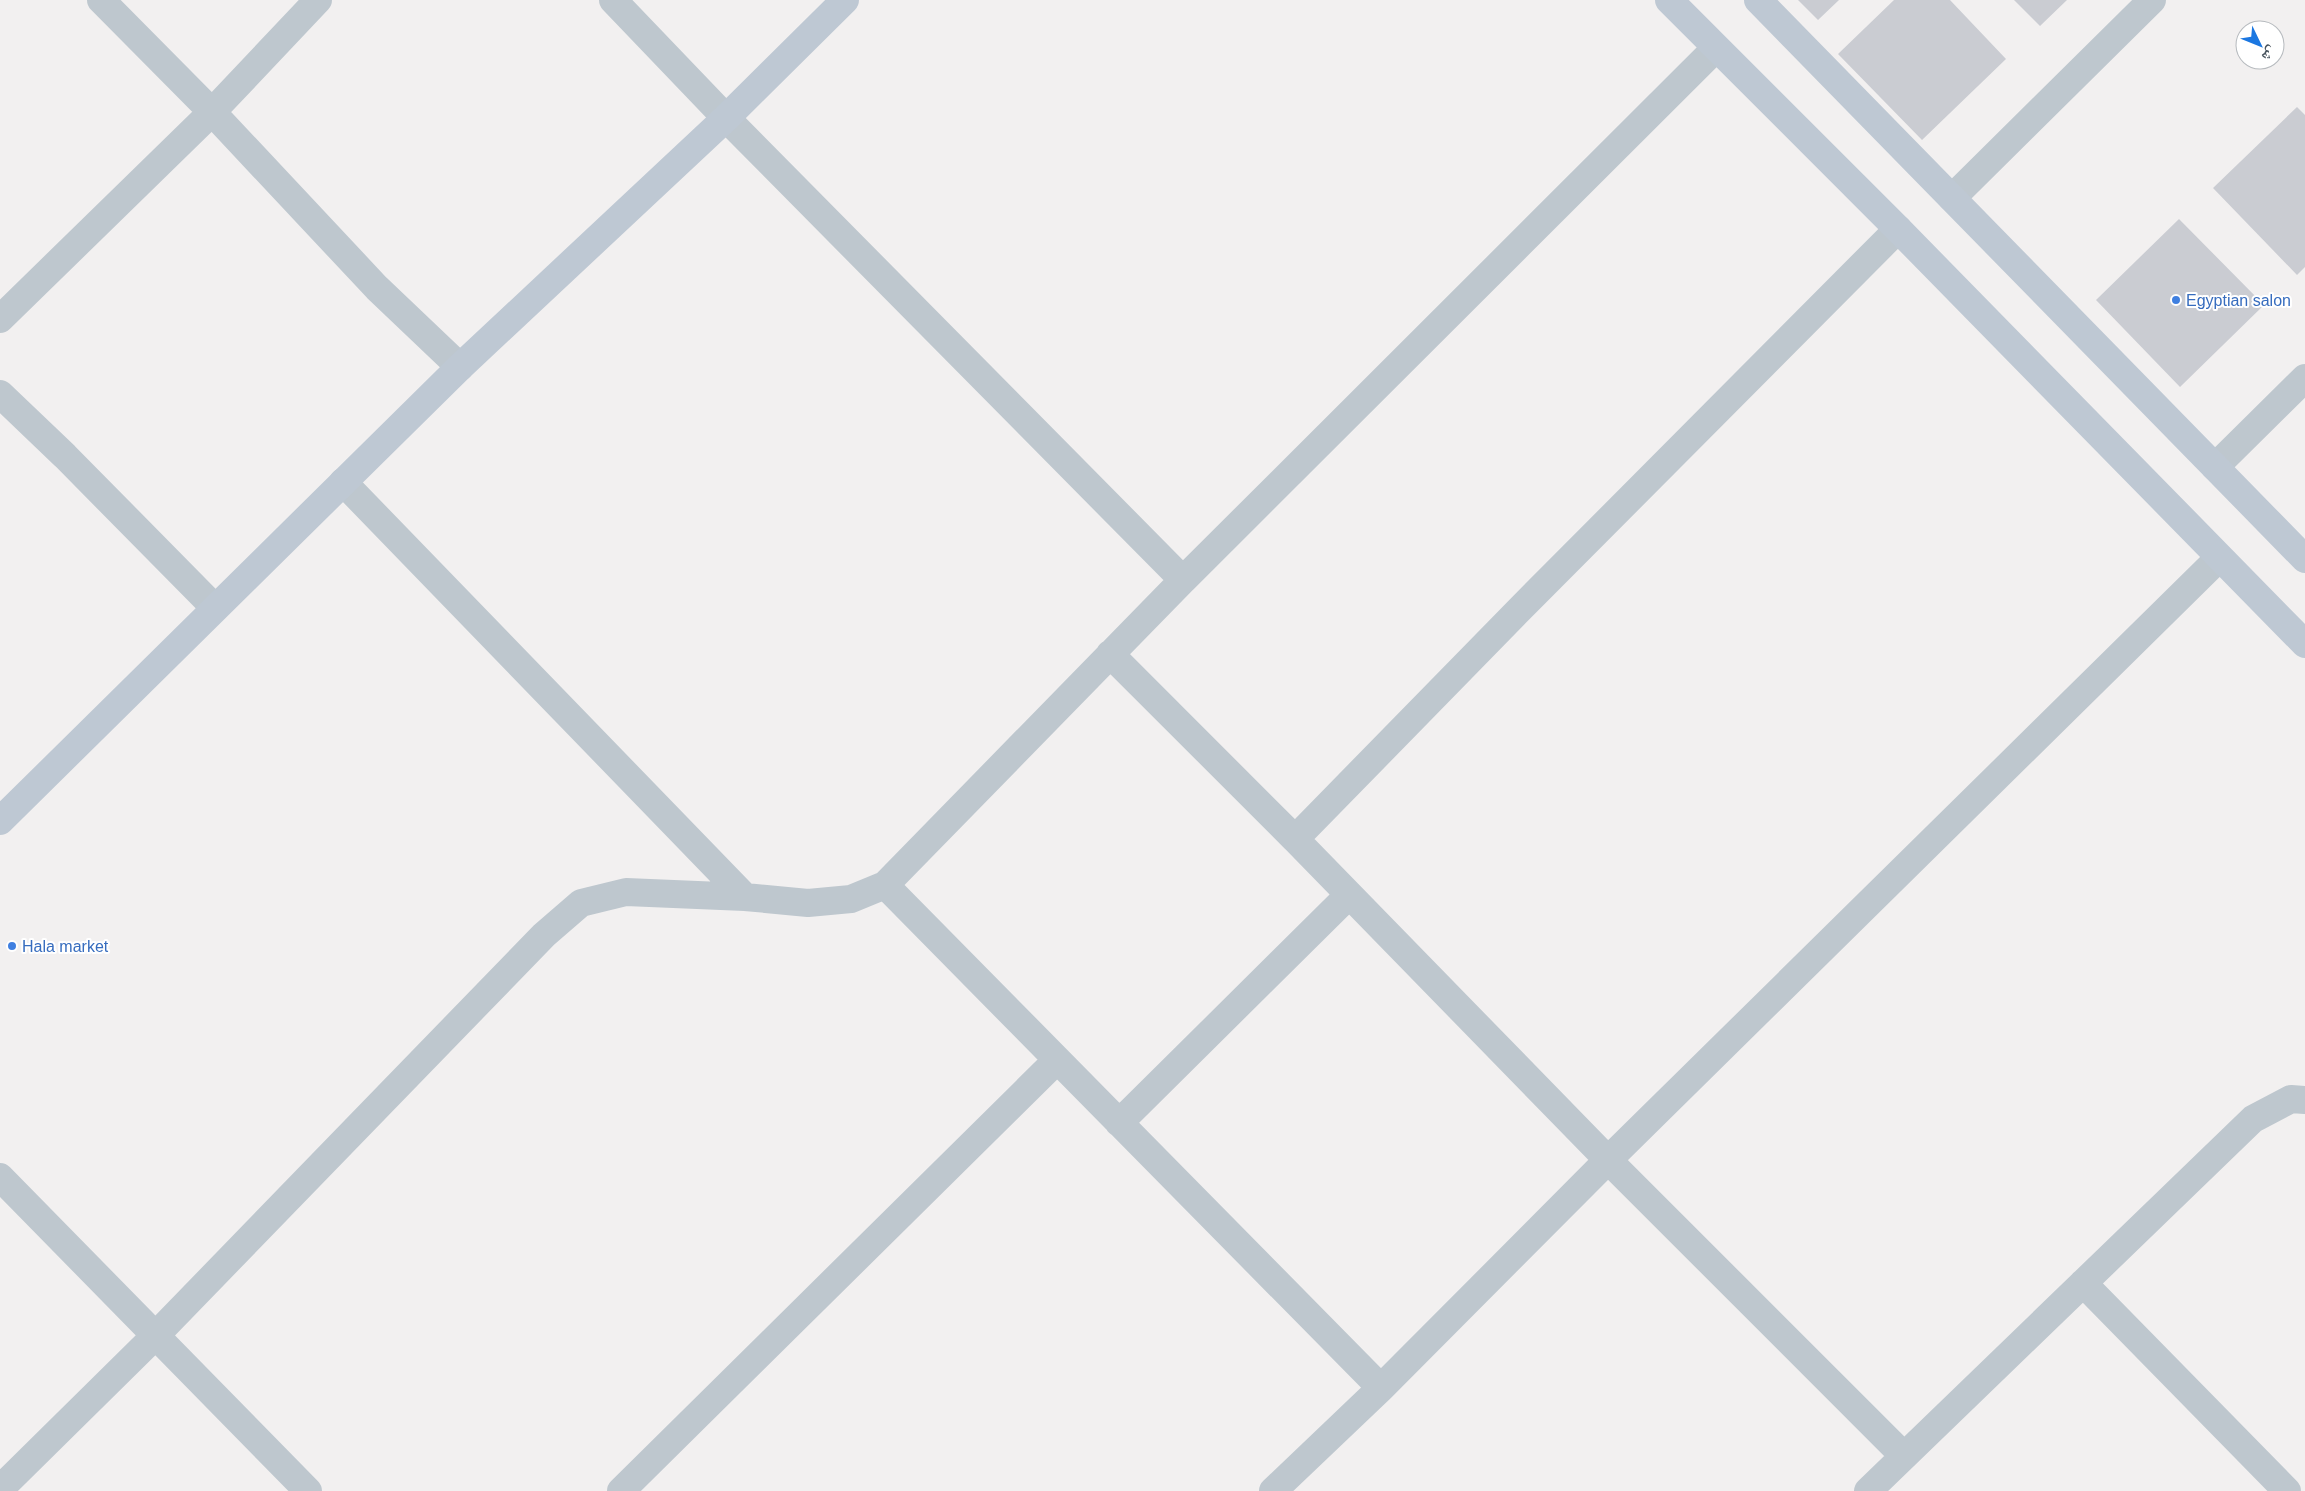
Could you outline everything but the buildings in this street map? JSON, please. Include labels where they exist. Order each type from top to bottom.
[{"type":"street","points":[[101,0],[212,112],[378,288],[460,367]]},
{"type":"street","points":[[0,319],[212,112],[318,0]]},
{"type":"street","points":[[613,0],[726,118],[1183,580]]},
{"type":"street","points":[[0,821],[460,367],[726,118],[845,0]]},
{"type":"street","points":[[1669,0],[2305,644]]},
{"type":"street","points":[[1758,0],[2305,559]]},
{"type":"street","points":[[1952,198],[2152,0]]},
{"type":"street","points":[[0,1489],[155,1336],[544,935],[581,903],[626,892],[745,897],[808,904],[850,899],[885,885],[1183,580],[1716,48]]},
{"type":"street","points":[[1295,839],[1516,612],[1898,230]]},
{"type":"street","points":[[2215,467],[2305,378]]},
{"type":"street","points":[[0,394],[65,456],[215,608]]},
{"type":"street","points":[[343,482],[745,897]]},
{"type":"street","points":[[1273,1491],[1381,1388],[1608,1160],[2219,558]]},
{"type":"street","points":[[1110,654],[1295,839],[1608,1160],[1904,1456]]},
{"type":"street","points":[[885,885],[1056,1061],[1381,1388]]},
{"type":"street","points":[[1119,1123],[1349,895]]},
{"type":"street","points":[[621,1491],[1056,1061]]},
{"type":"street","points":[[1868,1491],[2253,1119],[2290,1099],[2305,1100]]},
{"type":"street","points":[[0,1177],[308,1491]]},
{"type":"street","points":[[2082,1283],[2287,1491]]},
{"type":"place","name":"Egyptian salon","points":[[2176,300]]},
{"type":"place","name":"Hala market","points":[[12,946]]}]
